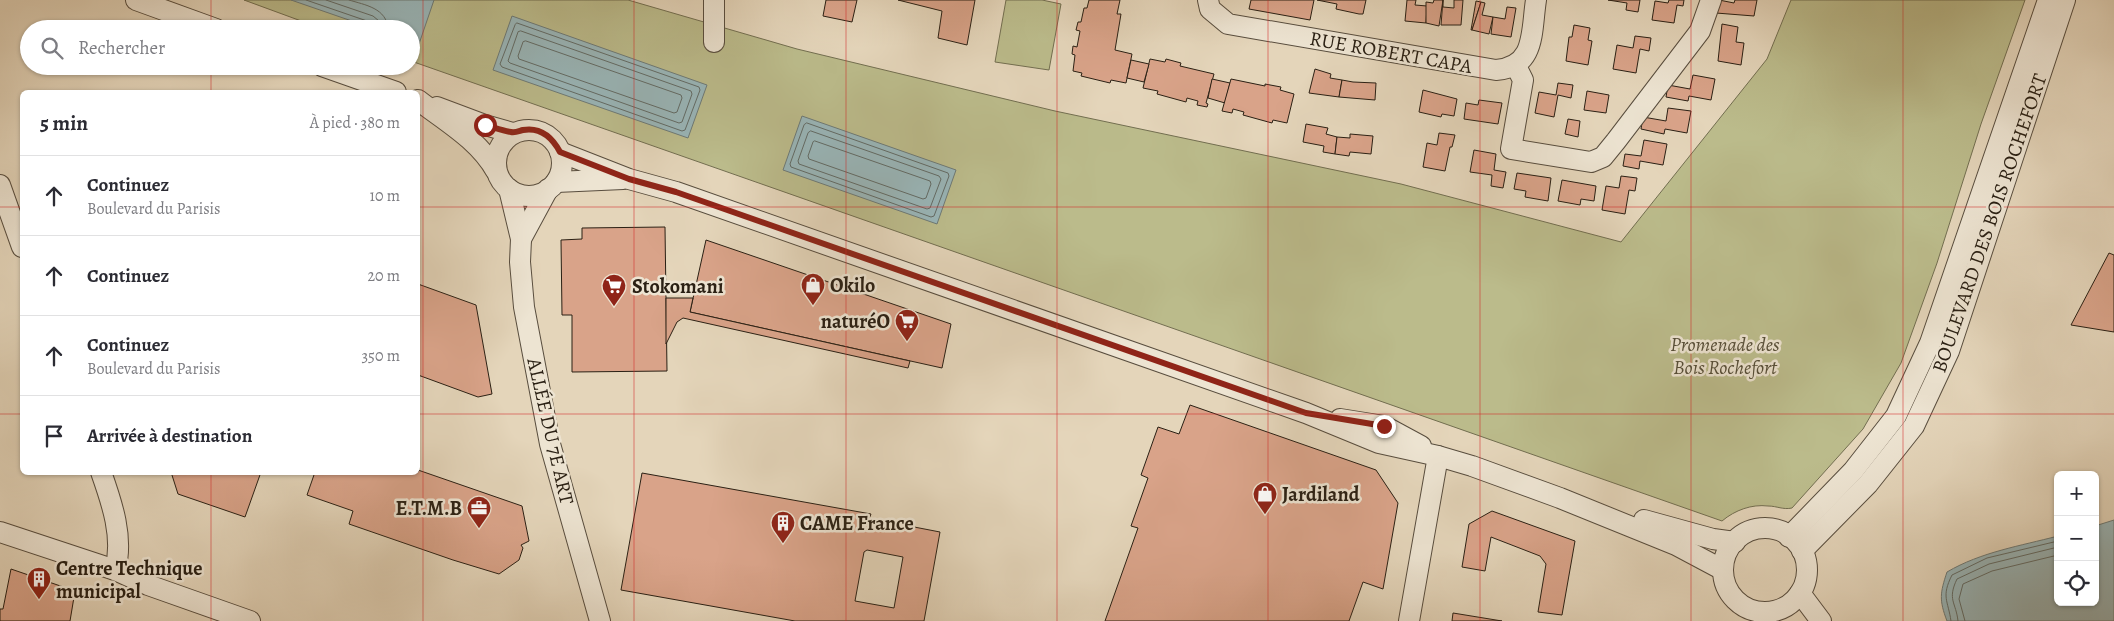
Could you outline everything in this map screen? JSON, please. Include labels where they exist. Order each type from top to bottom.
[{"type":"street","points":[[136,0],[191,20]]},
{"type":"street","points":[[714,0],[714,42]]},
{"type":"street","name":"RUE ROBERT CAPA","points":[[1208,0],[1210,9],[1228,24],[1519,73]]},
{"type":"street","points":[[1536,0],[1526,54],[1519,73],[1511,149],[1591,162],[1603,156],[1616,142],[1700,31],[1711,0]]},
{"type":"street","name":"BOULEVARD DES BOIS ROCHEFORT","points":[[1796,544],[1896,416],[1930,343],[2048,0]]},
{"type":"street","name":"BOULEVARD DES BOIS ROCHEFORT","points":[[1796,544],[1868,484],[1914,426],[1918,418],[1949,351],[2065,0]]},
{"type":"street","points":[[348,75],[390,90]]},
{"type":"street","points":[[420,101],[485,125],[513,133]]},
{"type":"street","points":[[420,102],[488,156],[501,181],[518,194],[529,196],[539,194],[552,186],[629,179]]},
{"type":"street","points":[[496,171],[495,160],[498,149],[504,140],[513,133],[535,130],[546,134],[560,152],[562,162],[552,186]]},
{"type":"street","points":[[560,152],[629,179],[676,192],[1306,413],[1379,443],[1438,456],[1491,472],[1676,545],[1723,570]]},
{"type":"street","points":[[0,185],[20,241]]},
{"type":"street","name":"ALLÉE DU 7E ART","points":[[521,239],[552,186]]},
{"type":"street","name":"ALLÉE DU 7E ART","points":[[509,189],[521,239],[520,262],[524,307],[550,444],[600,621]]},
{"type":"street","points":[[1409,621],[1438,456]]},
{"type":"street","points":[[102,475],[116,522],[118,562],[115,570]]},
{"type":"street","points":[[1560,498],[1734,542]]},
{"type":"street","points":[[1771,529],[1796,544],[1807,570],[1806,580],[1800,593],[1790,604],[1769,612],[1758,611],[1747,608],[1729,592],[1723,570],[1728,550],[1734,542],[1751,531],[1771,529]]},
{"type":"street","points":[[0,532],[115,570],[148,585],[250,621]]},
{"type":"street","points":[[1800,593],[1822,621]]},
{"type":"street","points":[[1781,609],[1797,621]]},
{"type":"green space","name":"Promenade des Bois Rochefort","points":[[244,0],[628,0],[797,49],[1055,111],[1401,184],[1621,242],[1767,59],[1791,0],[2025,0],[1981,124],[1937,263],[1901,363],[1863,429],[1792,508],[1750,507],[1738,511],[1722,521],[420,64],[420,20],[298,20]]},
{"type":"green space","points":[[1006,0],[1042,0],[1061,4],[1049,70],[995,62]]},
{"type":"water","points":[[291,0],[434,0],[420,41],[420,20],[349,20]]},
{"type":"water","points":[[512,16],[707,85],[688,138],[493,70]]},
{"type":"water","points":[[802,116],[956,170],[937,224],[783,170]]},
{"type":"water","points":[[2114,520],[2114,621],[1947,621],[1941,596],[1947,572],[1987,554],[2054,537],[2054,606],[2099,606],[2099,525]]},
{"type":"building","points":[[826,0],[857,0],[852,22],[823,16]]},
{"type":"building","points":[[898,0],[975,0],[967,45],[938,38],[942,11]]},
{"type":"building","points":[[1089,0],[1120,0],[1117,14],[1121,14],[1115,50],[1132,54],[1126,83],[1111,80],[1110,83],[1081,76],[1082,73],[1073,71],[1075,55],[1072,54],[1073,46],[1077,47],[1080,31],[1076,30]]},
{"type":"building","points":[[1251,0],[1314,0],[1310,20],[1249,9]]},
{"type":"building","points":[[1317,0],[1366,0],[1363,14],[1359,14],[1336,9],[1337,4]]},
{"type":"building","points":[[1407,0],[1416,0],[1415,5],[1427,6],[1426,23],[1405,21]]},
{"type":"building","points":[[1434,0],[1443,0],[1439,26],[1426,23],[1426,2],[1433,3]]},
{"type":"building","points":[[1443,0],[1443,7],[1454,8],[1454,0],[1463,0],[1461,25],[1441,25]]},
{"type":"building","points":[[1608,0],[1640,0],[1638,12],[1626,10],[1627,3]]},
{"type":"building","points":[[1669,0],[1684,0],[1683,6],[1677,5],[1674,23],[1652,20],[1655,1],[1668,3]]},
{"type":"building","points":[[1719,0],[1734,3],[1735,0],[1757,0],[1754,16],[1716,13]]},
{"type":"building","points":[[1476,1],[1481,2],[1471,30]]},
{"type":"building","points":[[1481,2],[1485,3],[1482,15],[1493,17],[1489,34],[1472,30]]},
{"type":"building","points":[[1507,7],[1516,8],[1511,37],[1491,34],[1493,17],[1505,19]]},
{"type":"building","points":[[1722,24],[1738,27],[1736,42],[1744,43],[1741,65],[1718,61]]},
{"type":"building","points":[[1574,25],[1590,28],[1588,40],[1592,41],[1588,65],[1566,61],[1569,37],[1572,37]]},
{"type":"building","points":[[1635,36],[1651,38],[1649,51],[1640,49],[1636,73],[1613,69],[1617,45],[1633,48]]},
{"type":"building","points":[[1150,59],[1165,62],[1166,59],[1181,63],[1180,66],[1214,74],[1206,103],[1208,104],[1207,107],[1197,105],[1198,101],[1187,98],[1186,102],[1157,94],[1158,91],[1143,88]]},
{"type":"building","points":[[1131,60],[1149,64],[1144,82],[1127,78]]},
{"type":"building","points":[[1315,69],[1331,74],[1330,78],[1342,80],[1339,97],[1309,93]]},
{"type":"building","points":[[1693,75],[1715,79],[1711,100],[1689,96],[1688,101],[1666,97],[1668,85],[1690,89]]},
{"type":"building","points":[[1212,79],[1230,83],[1225,103],[1208,98]]},
{"type":"building","points":[[1231,79],[1265,86],[1265,84],[1281,87],[1280,90],[1294,94],[1287,123],[1273,120],[1272,123],[1243,115],[1244,112],[1233,109],[1232,113],[1222,111]]},
{"type":"building","points":[[1342,80],[1376,83],[1375,100],[1339,97]]},
{"type":"building","points":[[1558,83],[1573,85],[1571,98],[1558,95],[1554,117],[1535,113],[1539,92],[1556,95]]},
{"type":"building","points":[[1423,90],[1457,99],[1454,116],[1442,114],[1441,117],[1419,112]]},
{"type":"building","points":[[1587,91],[1609,95],[1606,113],[1584,110]]},
{"type":"building","points":[[1479,100],[1502,103],[1498,124],[1464,119],[1466,103],[1478,105]]},
{"type":"building","points":[[1668,108],[1691,111],[1687,133],[1665,129],[1664,134],[1641,129],[1643,117],[1666,121]]},
{"type":"building","points":[[1568,119],[1580,121],[1578,137],[1565,134]]},
{"type":"building","points":[[1306,124],[1328,128],[1326,134],[1337,137],[1335,154],[1323,152],[1324,146],[1303,142]]},
{"type":"building","points":[[1439,133],[1455,135],[1452,147],[1450,147],[1445,171],[1423,167],[1427,143],[1437,145]]},
{"type":"building","points":[[1350,134],[1373,136],[1371,154],[1350,152],[1349,156],[1335,154],[1337,137],[1350,138]]},
{"type":"building","points":[[1644,140],[1667,144],[1663,165],[1640,161],[1639,169],[1623,166],[1625,154],[1641,156]]},
{"type":"building","points":[[1474,150],[1496,154],[1494,170],[1506,172],[1503,188],[1491,186],[1492,175],[1470,172]]},
{"type":"building","points":[[1517,173],[1551,178],[1548,201],[1525,197],[1526,191],[1514,189]]},
{"type":"building","points":[[1621,176],[1637,178],[1635,191],[1629,190],[1625,214],[1602,210],[1606,186],[1619,188]]},
{"type":"building","points":[[1562,180],[1596,186],[1594,201],[1581,199],[1580,205],[1558,201]]},
{"type":"building","name":"Stokomani","points":[[665,227],[667,371],[572,372],[572,315],[562,315],[561,240],[582,239],[582,228]]},
{"type":"building","points":[[706,240],[951,324],[942,368],[690,312]]},
{"type":"building","points":[[2109,253],[2114,255],[2114,332],[2071,325]]},
{"type":"building","points":[[420,285],[476,305],[492,394],[478,397],[420,376]]},
{"type":"building","points":[[666,298],[693,298],[690,312],[910,361],[908,368],[683,318],[677,322],[666,344]]},
{"type":"building","name":"Jardiland","points":[[1190,405],[1376,470],[1398,503],[1383,589],[1363,582],[1349,621],[1105,621],[1138,528],[1131,526],[1148,478],[1141,475],[1158,427],[1179,434]]},
{"type":"building","points":[[420,471],[522,506],[529,541],[521,545],[523,548],[519,560],[499,574],[349,524],[353,511],[307,495],[314,475],[420,475]]},
{"type":"building","name":"CAME France","points":[[642,473],[871,514],[867,524],[908,531],[909,526],[940,532],[924,621],[795,621],[621,590]],"holes":[[[867,550],[903,557],[894,608],[855,601],[864,552]]]},
{"type":"building","points":[[172,475],[260,475],[245,517],[178,494]]},
{"type":"building","points":[[1492,511],[1575,541],[1562,615],[1538,612],[1546,564],[1540,556],[1491,537],[1485,571],[1462,567],[1469,524]]},
{"type":"building","name":"Centre Technique municipal","points":[[11,569],[75,591],[70,621],[0,621],[0,609],[3,609]]},
{"type":"building","points":[[1453,613],[1502,621],[1452,621]]},
{"type":"place","name":"Okilo","points":[[813,306]]},
{"type":"place","name":"Stokomani","points":[[614,307]]},
{"type":"place","name":"naturéO","points":[[907,342]]},
{"type":"place","name":"Jardiland","points":[[1265,515]]},
{"type":"place","name":"E.T.M.B","points":[[479,529]]},
{"type":"place","name":"CAME France","points":[[783,544]]},
{"type":"place","name":"Centre Technique municipal","points":[[39,600]]},
{"type":"route","points":[[485,125],[513,133],[535,130],[546,134],[560,152],[629,179],[676,192],[1306,413],[1384,426]]}]
